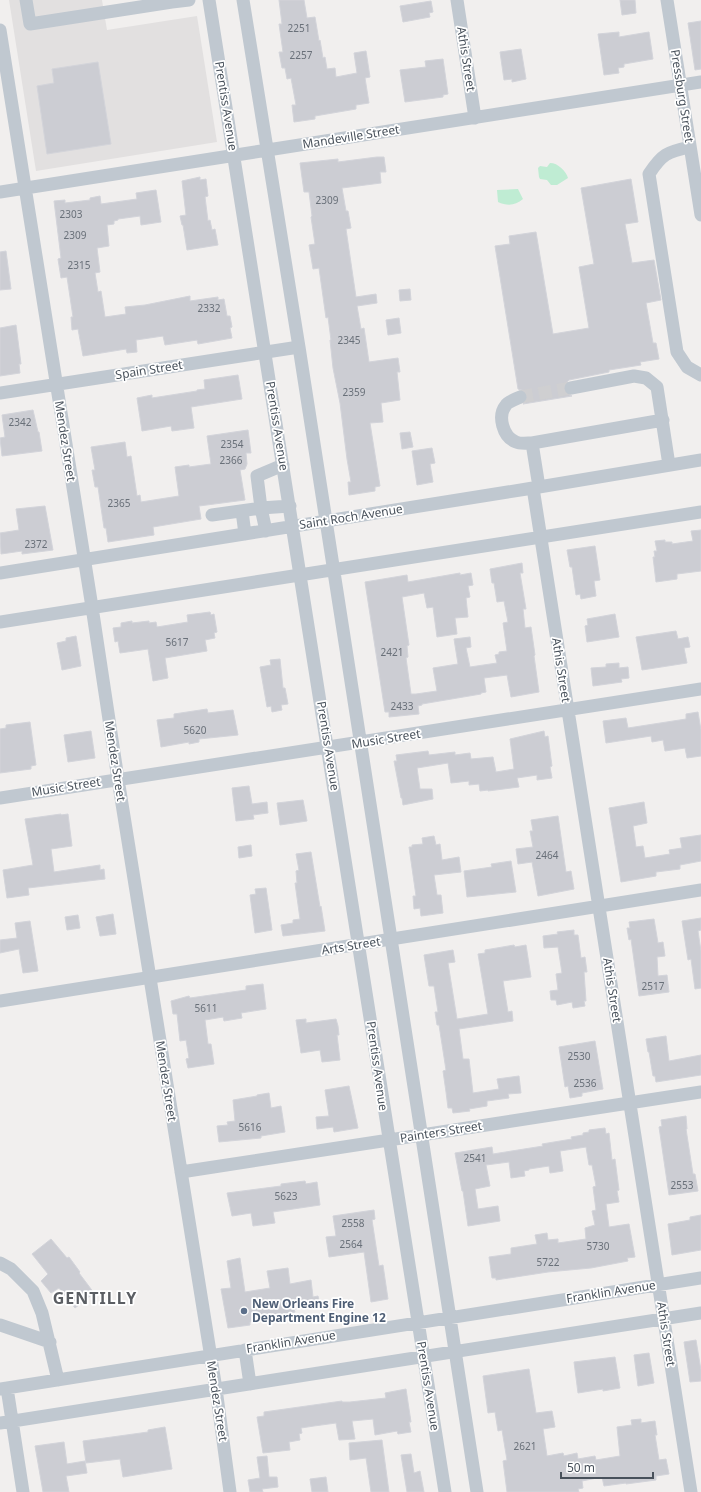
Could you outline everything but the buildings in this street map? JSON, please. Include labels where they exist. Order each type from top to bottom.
[{"type":"street","points":[[26,0],[30,24],[172,1],[189,0]]},
{"type":"street","name":"Prentiss Avenue","points":[[209,0],[290,506],[444,1492]]},
{"type":"street","points":[[242,0],[268,150],[477,1492]]},
{"type":"street","name":"Athis Street","points":[[457,0],[475,118]]},
{"type":"street","name":"Pressburg Street","points":[[667,0],[701,216]]},
{"type":"street","name":"Mendez Street","points":[[0,30],[216,1389],[230,1492]]},
{"type":"street","name":"Mandeville Street","points":[[0,192],[701,82]]},
{"type":"street","points":[[690,147],[674,150],[659,158],[649,174],[677,352],[687,366],[701,375]]},
{"type":"street","name":"Spain Street","points":[[0,393],[299,347]]},
{"type":"street","points":[[571,388],[634,376],[646,378],[657,387],[669,465]]},
{"type":"street","points":[[520,397],[506,405],[502,416],[504,430],[509,437],[516,442],[532,443],[663,420]]},
{"type":"street","name":"Athis Street","points":[[532,443],[540,537],[691,1492]]},
{"type":"street","name":"Saint Roch Avenue","points":[[0,573],[536,488],[701,460]]},
{"type":"street","points":[[266,531],[257,476],[283,465]]},
{"type":"street","points":[[212,515],[242,510],[290,506]]},
{"type":"street","points":[[242,510],[245,534]]},
{"type":"street","points":[[0,622],[701,512]]},
{"type":"street","name":"Music Street","points":[[0,798],[701,689]]},
{"type":"street","name":"Arts Street","points":[[0,1001],[701,890]]},
{"type":"street","name":"Painters Street","points":[[181,1172],[701,1092]]},
{"type":"street","points":[[0,1263],[11,1269],[33,1291],[42,1313],[58,1380]]},
{"type":"street","name":"Franklin Avenue","points":[[3,1389],[701,1278]]},
{"type":"street","points":[[6,1422],[701,1313]]},
{"type":"street","points":[[0,1325],[50,1342]]},
{"type":"street","points":[[245,1350],[250,1384]]},
{"type":"street","points":[[3,1389],[6,1422],[23,1492]]},
{"type":"shaded area","points":[[9,0],[102,0],[107,30],[197,16],[217,142],[36,171]]},
{"type":"green space","points":[[550,163],[556,164],[561,168],[568,178],[557,185],[551,185],[547,180],[540,179],[538,168],[540,166],[547,167]]},
{"type":"green space","points":[[518,189],[523,199],[517,203],[511,205],[498,202],[497,190]]},
{"type":"tunnel","points":[[520,397],[571,388]]},
{"type":"place","name":"New Orleans Fire Department Engine 12","points":[[244,1311]]},
{"type":"district","name":"GENTILLY","points":[[95,1298]]}]
